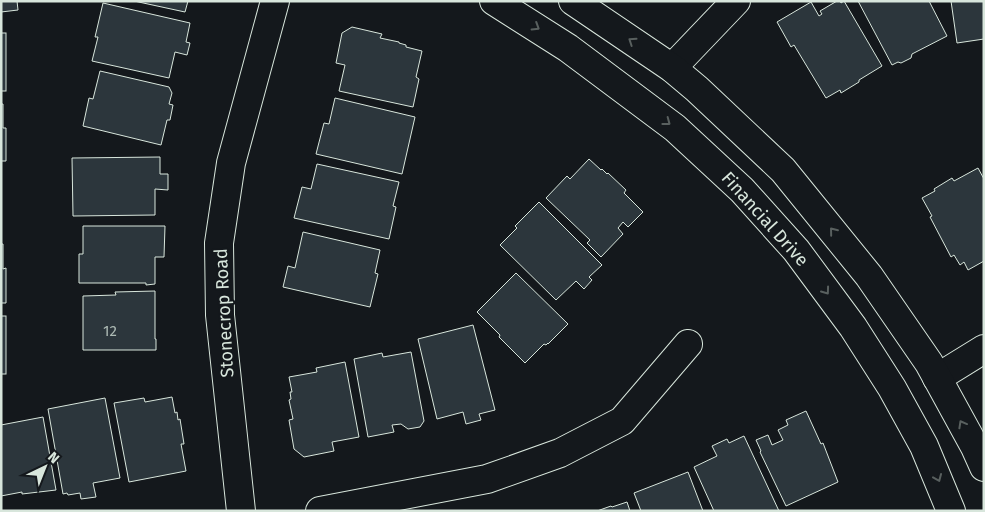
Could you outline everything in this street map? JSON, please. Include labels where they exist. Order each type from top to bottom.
[{"type":"street","name":"Stonecrop Road","points":[[241,511],[220,316],[219,243],[231,163],[275,1]]},
{"type":"street","name":"Financial Drive","points":[[494,1],[568,48],[675,128],[748,196],[796,250],[853,327],[892,388],[924,446],[951,511]]},
{"type":"street","points":[[573,1],[672,68],[697,89],[782,170],[870,276],[929,363],[984,467]]},
{"type":"street","points":[[672,68],[736,1]]},
{"type":"street","points":[[320,511],[487,480],[560,453],[622,421],[688,344]]},
{"type":"street","points":[[937,378],[984,349]]},
{"type":"building","points":[[1,1],[17,1],[18,10],[1,12]]},
{"type":"building","points":[[134,1],[188,1],[185,12]]},
{"type":"building","points":[[837,1],[841,3],[844,1],[882,66],[841,93],[840,90],[826,98],[794,45],[791,47],[777,22],[811,2],[819,16],[822,14],[820,11]]},
{"type":"building","points":[[858,1],[929,1],[947,36],[912,54],[911,58],[892,65]]},
{"type":"building","points":[[951,1],[984,1],[984,39],[957,43]]},
{"type":"building","points":[[103,3],[190,23],[186,42],[190,43],[187,55],[175,52],[169,78],[92,61],[98,37],[95,37]]},
{"type":"building","points":[[352,27],[382,34],[380,38],[399,42],[406,45],[406,47],[422,51],[416,77],[419,79],[413,107],[339,91],[345,65],[336,63],[342,33]]},
{"type":"building","points":[[1,33],[6,33],[6,91],[1,91]]},
{"type":"building","points":[[100,71],[169,87],[172,93],[169,104],[173,105],[161,145],[83,126],[89,98],[93,99]]},
{"type":"building","points":[[335,98],[415,117],[402,174],[316,154],[324,123],[329,124]]},
{"type":"building","points":[[1,104],[3,104],[3,128],[6,128],[6,161],[1,161]]},
{"type":"building","points":[[160,157],[160,174],[168,174],[168,190],[155,189],[155,215],[73,216],[72,158]]},
{"type":"building","points":[[589,159],[626,190],[624,193],[643,212],[628,227],[623,222],[618,228],[623,234],[601,257],[587,243],[590,240],[546,198],[567,176],[570,179]]},
{"type":"building","points":[[317,164],[399,182],[393,206],[396,207],[389,239],[294,218],[302,187],[311,189]]},
{"type":"building","points":[[978,168],[984,179],[984,261],[968,270],[964,262],[960,265],[954,255],[951,257],[922,198],[952,178],[954,181]]},
{"type":"building","points":[[539,202],[602,265],[589,277],[592,280],[584,289],[576,281],[556,300],[500,245],[517,228],[515,226]]},
{"type":"building","points":[[83,226],[165,226],[164,257],[155,257],[155,284],[79,283],[79,254],[83,254]]},
{"type":"building","points":[[303,232],[380,250],[375,273],[378,274],[370,307],[283,287],[288,266],[295,268]]},
{"type":"building","points":[[1,244],[3,244],[3,269],[6,268],[6,303],[1,303]]},
{"type":"building","points":[[516,273],[568,324],[525,363],[477,312]]},
{"type":"building","points":[[155,291],[156,350],[83,350],[83,296],[116,295],[115,292]]},
{"type":"building","points":[[1,316],[6,316],[6,374],[1,374]]},
{"type":"building","points":[[473,325],[495,410],[479,414],[481,420],[466,424],[463,412],[437,419],[418,339]]},
{"type":"building","points":[[411,352],[424,421],[420,427],[408,429],[401,424],[392,425],[394,432],[368,437],[354,359],[382,353],[383,357]]},
{"type":"building","points":[[345,362],[359,437],[332,442],[334,451],[304,457],[294,449],[289,420],[293,419],[289,400],[291,399],[290,392],[292,392],[289,377],[317,372],[316,368]]},
{"type":"building","points":[[172,397],[175,413],[177,412],[178,420],[180,419],[184,444],[181,444],[186,471],[129,482],[114,403],[144,398],[145,402]]},
{"type":"building","points":[[105,398],[120,478],[93,483],[96,497],[81,499],[80,493],[63,494],[48,409]]},
{"type":"building","points":[[806,411],[821,444],[823,443],[838,482],[786,506],[756,440],[768,435],[772,445],[783,440],[778,430],[788,425],[786,420]]},
{"type":"building","points":[[43,417],[56,490],[22,494],[22,492],[1,496],[1,425]]},
{"type":"building","points":[[744,436],[779,511],[714,511],[694,467],[717,456],[712,446],[727,439],[729,443]]},
{"type":"building","points":[[688,472],[703,511],[641,511],[634,493]]},
{"type":"building","points":[[627,502],[630,511],[597,511],[611,506]]}]
